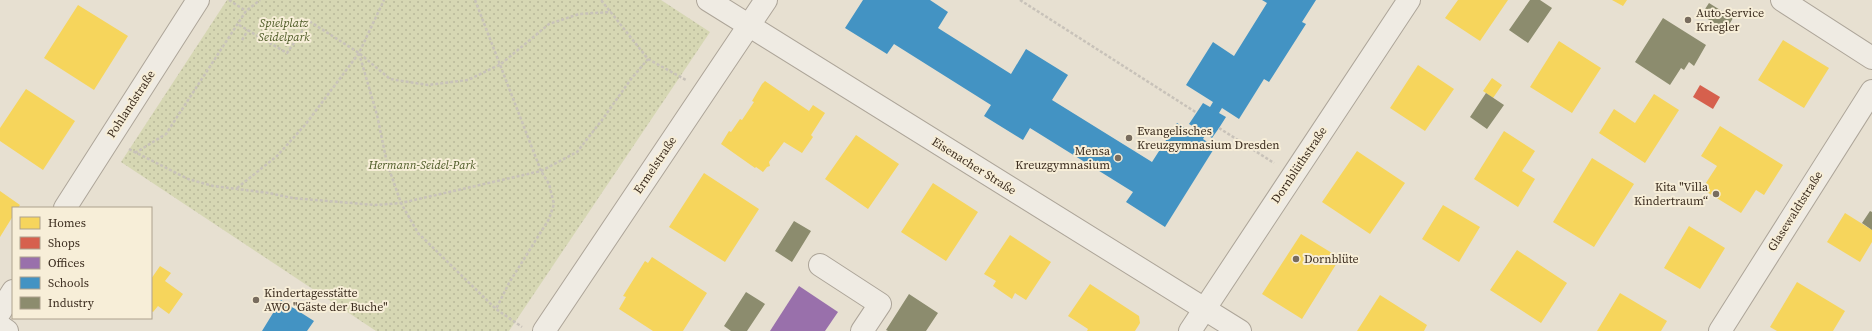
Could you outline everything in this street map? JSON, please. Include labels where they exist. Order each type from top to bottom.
[{"type":"street","name":"Pohlandstraße","points":[[66,207],[198,0]]},
{"type":"street","name":"Eisenacher Straße","points":[[708,0],[1240,331]]},
{"type":"street","name":"Ermelstraße","points":[[544,331],[704,90],[766,0]]},
{"type":"street","name":"Dornblüthstraße","points":[[1190,331],[1409,0]]},
{"type":"street","points":[[1782,0],[1872,58]]},
{"type":"street","name":"Glasewaldtstraße","points":[[1720,331],[1872,90]]},
{"type":"street","points":[[820,265],[880,304],[862,331]]},
{"type":"street","points":[[0,312],[12,293]]},
{"type":"street","points":[[0,326],[7,331]]},
{"type":"path","points":[[229,0],[246,11]]},
{"type":"path","points":[[135,153],[166,134],[239,25],[246,11],[260,0]]},
{"type":"path","points":[[237,188],[277,156],[305,125],[359,53],[384,0]]},
{"type":"path","points":[[475,0],[541,171],[549,184],[554,204],[549,220],[509,283],[496,309]]},
{"type":"path","points":[[601,0],[648,59],[704,90]]},
{"type":"path","points":[[1020,0],[1197,113]]},
{"type":"path","points":[[239,25],[287,53],[309,21],[359,53],[390,78],[428,85],[468,80],[500,64],[549,24],[579,14],[611,12]]},
{"type":"path","points":[[242,40],[248,30]]},
{"type":"path","points":[[359,53],[377,115],[387,163],[401,203],[418,233],[496,309],[528,331]]},
{"type":"path","points":[[109,138],[135,153],[188,179],[213,186],[237,188],[292,198],[375,204],[401,203],[541,171],[577,152],[631,79],[648,59]]},
{"type":"path","points":[[1219,128],[1293,175]]},
{"type":"green space","name":"Hermann-Seidel-Park","points":[[227,0],[661,0],[710,32],[509,331],[376,331],[121,162]]},
{"type":"building: Homes","points":[[1458,0],[1508,0],[1480,41],[1445,18]]},
{"type":"building: Homes","points":[[1612,0],[1627,0],[1623,6]]},
{"type":"building: Homes","points":[[78,5],[128,36],[94,90],[44,58]]},
{"type":"building: Homes","points":[[1783,40],[1829,68],[1804,108],[1758,80]]},
{"type":"building: Homes","points":[[1559,41],[1601,68],[1572,113],[1530,87]]},
{"type":"building: Homes","points":[[1418,65],[1454,89],[1425,131],[1390,108]]},
{"type":"building: Homes","points":[[1492,78],[1502,85],[1493,98],[1483,91]]},
{"type":"building: Homes","points":[[765,81],[809,111],[813,105],[825,113],[811,135],[813,137],[802,153],[784,142],[769,162],[770,166],[763,172],[721,144],[729,131],[731,132],[740,119],[742,120]]},
{"type":"building: Homes","points":[[26,89],[75,121],[43,170],[0,141],[0,128]]},
{"type":"building: Homes","points":[[1654,94],[1679,110],[1645,163],[1599,133],[1614,109],[1635,123]]},
{"type":"building: Homes","points":[[1720,126],[1783,165],[1764,195],[1756,190],[1741,213],[1702,189],[1717,166],[1701,156]]},
{"type":"building: Homes","points":[[1504,131],[1535,151],[1522,171],[1535,179],[1518,207],[1474,179]]},
{"type":"building: Homes","points":[[856,135],[899,164],[868,209],[825,179]]},
{"type":"building: Homes","points":[[1357,151],[1405,183],[1370,234],[1322,202]]},
{"type":"building: Homes","points":[[1592,158],[1634,184],[1594,247],[1553,222]]},
{"type":"building: Homes","points":[[704,173],[759,209],[725,262],[669,227]]},
{"type":"building: Homes","points":[[933,183],[978,212],[946,261],[901,232]]},
{"type":"building: Homes","points":[[0,191],[20,205],[19,207],[12,207],[12,218],[0,237]]},
{"type":"building: Homes","points":[[1443,205],[1480,227],[1459,262],[1422,239]]},
{"type":"building: Homes","points":[[1845,213],[1872,230],[1872,242],[1860,262],[1827,242]]},
{"type":"building: Homes","points":[[1689,226],[1725,248],[1700,289],[1664,268]]},
{"type":"building: Homes","points":[[1301,234],[1340,258],[1302,319],[1262,294]]},
{"type":"building: Homes","points":[[1010,235],[1051,262],[1026,300],[1015,293],[1012,299],[993,286],[996,281],[984,274]]},
{"type":"building: Homes","points":[[1517,250],[1567,283],[1541,323],[1490,290]]},
{"type":"building: Homes","points":[[652,257],[707,293],[683,331],[653,331],[619,309],[626,297],[623,296],[645,261],[648,263]]},
{"type":"building: Homes","points":[[160,266],[171,273],[165,281],[183,294],[169,314],[158,306],[152,312],[152,278]]},
{"type":"building: Homes","points":[[1797,282],[1845,311],[1833,331],[1777,331],[1770,327]]},
{"type":"building: Homes","points":[[1090,284],[1139,316],[1140,323],[1135,331],[1087,331],[1088,329],[1068,316]]},
{"type":"building: Homes","points":[[1620,293],[1667,321],[1661,331],[1597,331]]},
{"type":"building: Homes","points":[[1380,295],[1427,325],[1424,331],[1357,331]]},
{"type":"building: Shops","points":[[1700,85],[1720,97],[1713,109],[1693,97]]},
{"type":"building: Offices","points":[[799,286],[838,312],[825,331],[770,331]]},
{"type":"building: Schools","points":[[863,0],[930,0],[948,12],[938,28],[1011,74],[1026,49],[1068,75],[1052,100],[1152,162],[1177,123],[1193,133],[1196,128],[1189,124],[1203,103],[1210,107],[1213,102],[1186,85],[1213,42],[1234,56],[1267,3],[1262,0],[1316,0],[1302,22],[1306,24],[1269,82],[1264,79],[1239,119],[1222,108],[1219,113],[1226,117],[1212,138],[1206,134],[1203,139],[1215,147],[1165,227],[1126,202],[1133,192],[1030,128],[1023,140],[984,116],[991,105],[894,44],[887,54],[845,28]]},
{"type":"building: Schools","points":[[281,300],[314,321],[307,331],[262,331]]},
{"type":"building: Industry","points":[[1530,0],[1540,0],[1552,8],[1528,43],[1509,30]]},
{"type":"building: Industry","points":[[1709,3],[1733,18],[1726,30],[1701,15]]},
{"type":"building: Industry","points":[[1663,18],[1706,45],[1694,66],[1689,62],[1684,70],[1681,68],[1670,85],[1635,62]]},
{"type":"building: Industry","points":[[1486,93],[1504,105],[1487,129],[1470,117]]},
{"type":"building: Industry","points":[[1870,211],[1872,212],[1872,230],[1862,223]]},
{"type":"building: Industry","points":[[794,221],[811,231],[792,262],[775,251]]},
{"type":"building: Industry","points":[[746,292],[765,304],[747,331],[731,331],[724,326]]},
{"type":"building: Industry","points":[[909,294],[938,313],[926,331],[886,330]]},
{"type":"place","name":"Auto-Service Kriegler","points":[[1688,20]]},
{"type":"place","name":"Evangelisches Kreuzgymnasium Dresden","points":[[1129,138]]},
{"type":"place","name":"Mensa Kreuzgymnasium","points":[[1118,158]]},
{"type":"place","name":"Kita \"Villa Kindertraum“","points":[[1716,194]]},
{"type":"place","name":"Dornblüte","points":[[1296,259]]},
{"type":"place","name":"Kindertagesstätte AWO \"Gäste der Buche\"","points":[[256,300]]},
{"type":"park label","name":"Spielplatz Seidelpark","points":[[284,30]]}]
